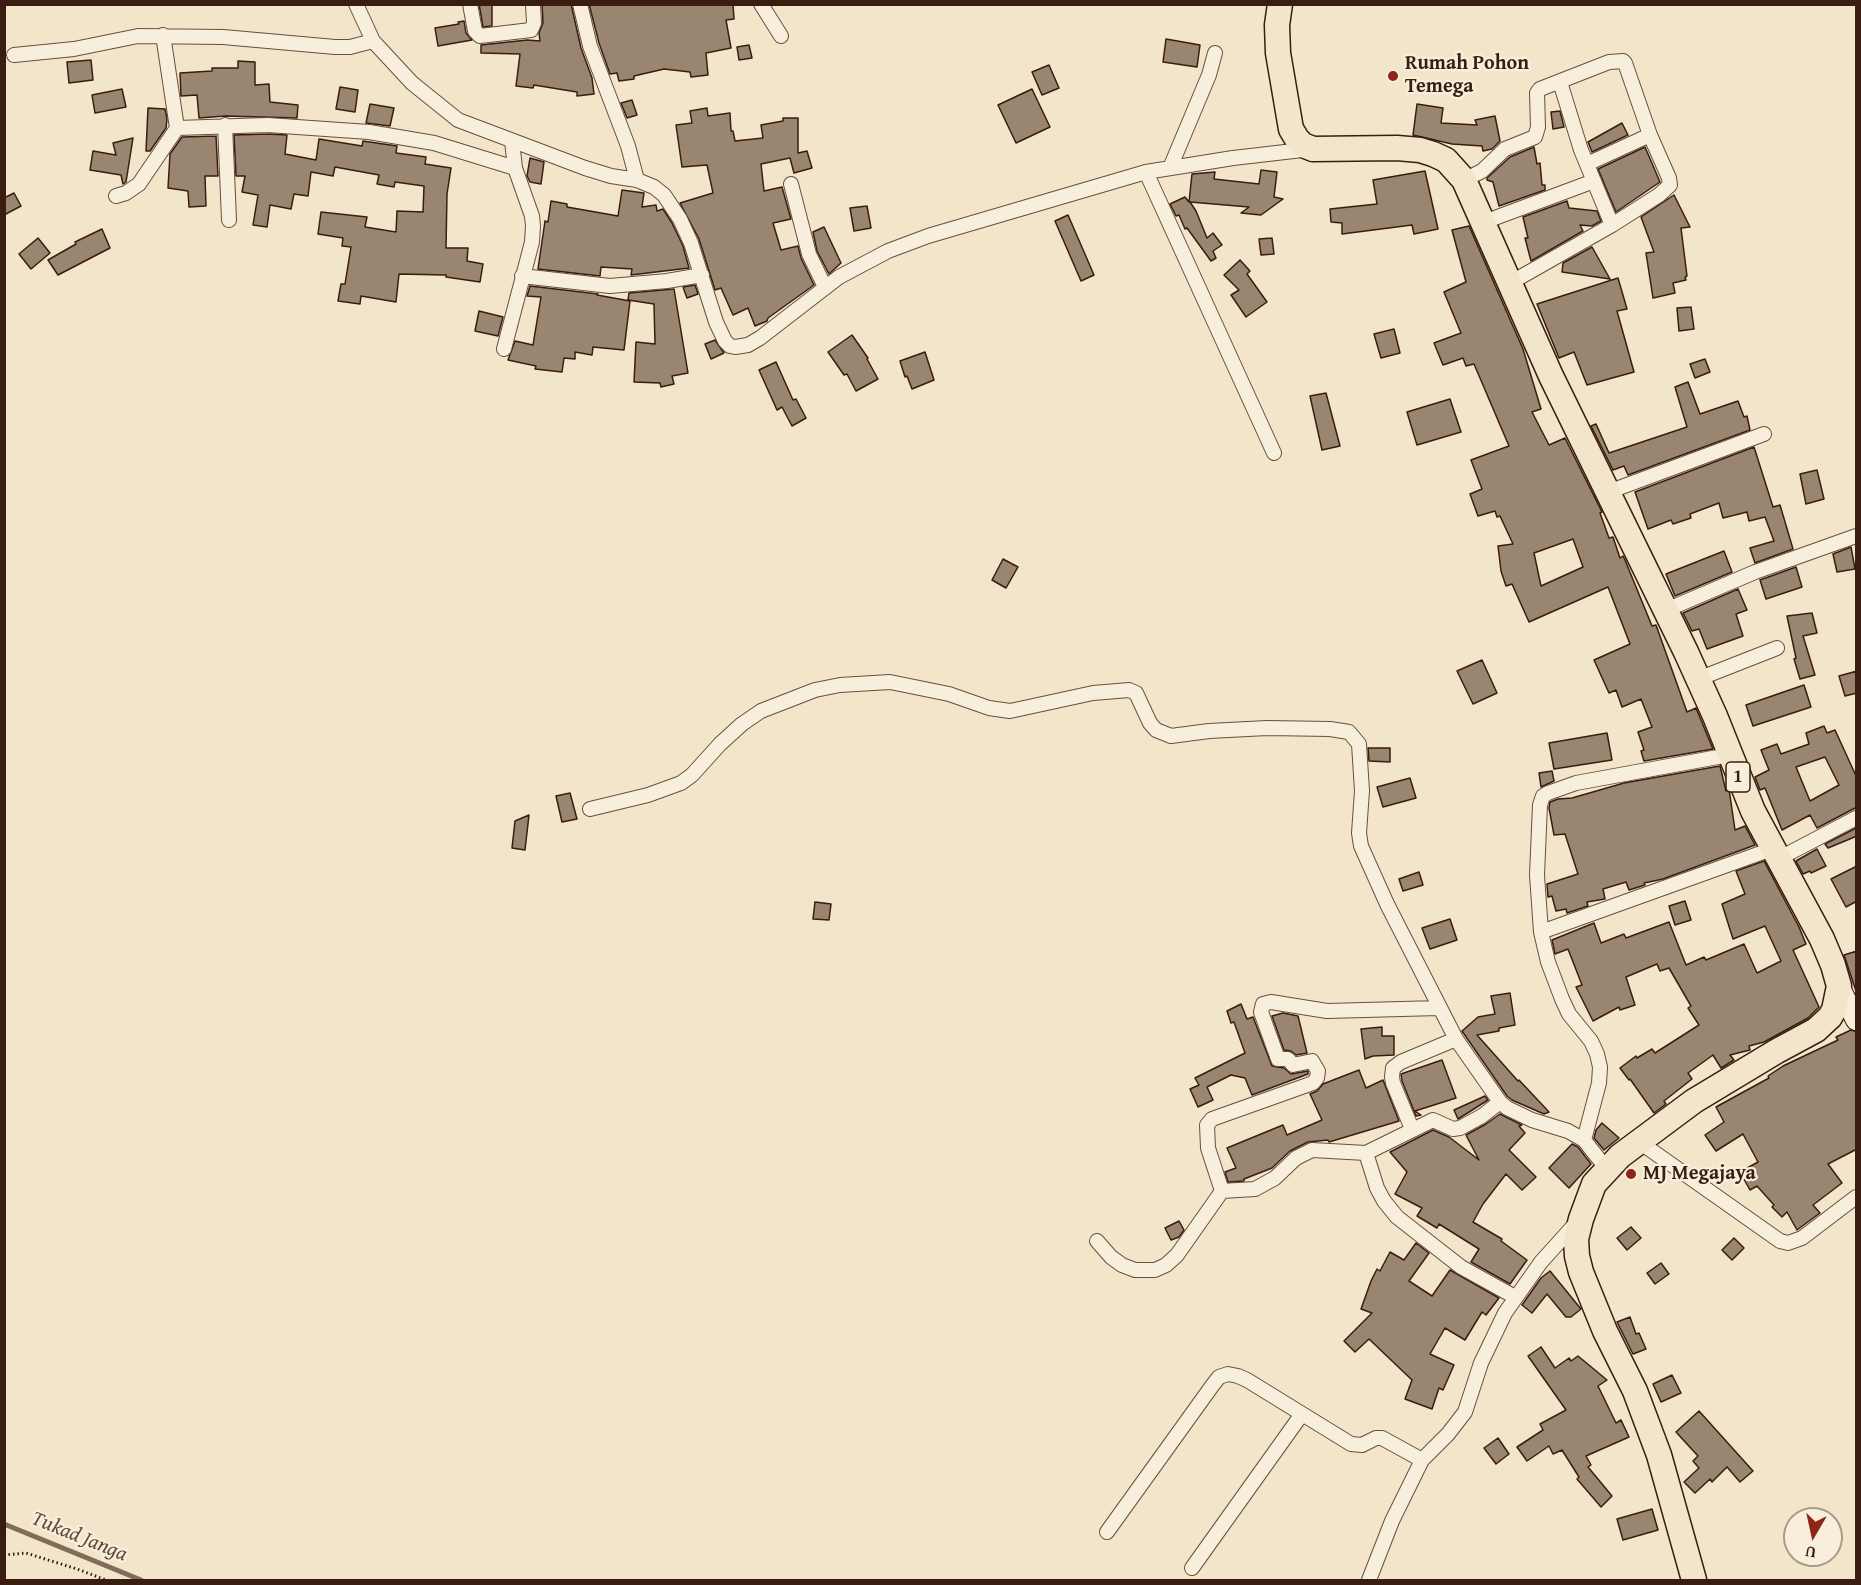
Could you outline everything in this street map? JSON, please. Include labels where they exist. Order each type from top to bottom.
[{"type":"highway","points":[[1280,4],[1276,40],[1291,129],[1303,145],[1313,149]]},
{"type":"highway","name":"1","points":[[1313,149],[1420,150],[1446,160],[1464,180],[1551,376],[1666,610],[1715,716],[1742,787],[1775,854],[1822,939],[1839,987]]},
{"type":"highway","points":[[1694,1581],[1659,1455],[1635,1391],[1605,1331],[1581,1272],[1576,1239],[1594,1184],[1606,1168],[1638,1141],[1694,1101],[1816,1030],[1834,1010],[1839,987]]},
{"type":"street","points":[[356,4],[372,41],[412,82],[458,120],[585,168],[637,180],[654,187],[671,204],[691,243],[724,341],[729,346],[735,347],[742,347],[760,338],[838,277],[888,251],[928,236],[1146,172],[1313,149]]},
{"type":"street","points":[[470,4],[475,32],[480,36],[531,30],[534,23],[533,4]]},
{"type":"street","points":[[580,4],[590,46],[628,146],[637,180]]},
{"type":"street","points":[[761,4],[781,36]]},
{"type":"street","points":[[116,196],[126,194],[139,184],[177,128],[164,35]]},
{"type":"street","points":[[14,55],[74,49],[138,36],[266,39],[334,47],[372,41]]},
{"type":"street","points":[[1170,168],[1197,104],[1215,53]]},
{"type":"street","points":[[1464,180],[1482,171],[1505,149],[1535,137],[1538,127],[1540,89],[1609,62],[1623,61],[1628,69],[1650,135],[1670,184],[1659,195],[1612,225],[1510,283]]},
{"type":"street","points":[[1560,82],[1587,164],[1612,225]]},
{"type":"street","points":[[225,125],[229,220]]},
{"type":"street","points":[[177,128],[279,125],[369,132],[434,143],[515,168]]},
{"type":"street","points":[[1587,164],[1650,135]]},
{"type":"street","points":[[504,349],[532,242],[533,226],[532,216],[515,168],[512,141]]},
{"type":"street","points":[[1146,172],[1274,453]]},
{"type":"street","points":[[1484,222],[1594,181]]},
{"type":"street","points":[[791,184],[809,254],[825,287]]},
{"type":"street","points":[[522,276],[610,286],[667,281],[702,275]]},
{"type":"street","points":[[1608,492],[1764,434]]},
{"type":"street","points":[[1666,610],[1755,572],[1857,536]]},
{"type":"street","points":[[1698,679],[1778,648]]},
{"type":"street","points":[[590,809],[640,797],[681,783],[692,775],[742,724],[761,711],[815,690],[840,685],[890,682],[940,692],[989,708],[1010,711],[1093,693],[1128,690],[1136,693],[1150,723],[1156,730],[1171,736],[1245,729],[1311,728],[1349,732],[1359,744],[1362,791],[1359,833],[1361,846],[1387,904],[1456,1039],[1506,1108],[1568,1131],[1584,1140],[1606,1168]]},
{"type":"street","points":[[1584,1140],[1599,1083],[1599,1060],[1591,1041],[1569,1014],[1562,999],[1548,962],[1541,933],[1537,875],[1540,805],[1543,796],[1554,789],[1576,783],[1729,755]]},
{"type":"street","points":[[1541,933],[1775,854],[1857,818]]},
{"type":"street","points":[[1839,987],[1856,1020]]},
{"type":"street","points":[[1222,1191],[1208,1148],[1207,1125],[1212,1119],[1313,1083],[1318,1075],[1312,1061],[1293,1065],[1288,1059],[1278,1059],[1262,1012],[1263,1004],[1271,1002],[1327,1011],[1439,1008]]},
{"type":"street","points":[[1412,1129],[1393,1083],[1393,1068],[1401,1062],[1456,1039]]},
{"type":"street","points":[[1222,1191],[1255,1189],[1275,1178],[1296,1158],[1312,1150],[1366,1152],[1433,1120],[1453,1130],[1460,1128],[1482,1116],[1500,1102]]},
{"type":"street","points":[[1638,1141],[1780,1241],[1788,1243],[1802,1238],[1857,1197]]},
{"type":"street","points":[[1366,1152],[1377,1188],[1384,1202],[1397,1217],[1461,1267],[1515,1297]]},
{"type":"street","points":[[1097,1241],[1111,1257],[1122,1265],[1135,1270],[1155,1270],[1166,1265],[1177,1255],[1222,1191]]},
{"type":"street","points":[[1369,1581],[1392,1521],[1422,1460],[1448,1434],[1465,1412],[1491,1339],[1515,1297],[1555,1244],[1581,1219]]},
{"type":"street","points":[[1107,1532],[1220,1377],[1228,1374],[1238,1376],[1351,1444],[1362,1445],[1376,1438],[1382,1438],[1422,1460]]},
{"type":"street","points":[[1192,1568],[1302,1414]]},
{"type":"path","points":[[4,1555],[26,1553],[106,1581]]},
{"type":"building","points":[[479,4],[492,4],[492,26],[483,27]]},
{"type":"building","points":[[542,4],[571,4],[581,48],[592,78],[594,94],[577,96],[577,92],[534,85],[533,88],[516,86],[520,54],[481,53],[481,45],[527,40],[540,41],[539,33],[543,23]]},
{"type":"building","points":[[589,4],[733,4],[734,19],[726,20],[731,48],[706,53],[708,75],[691,77],[690,72],[664,69],[634,76],[634,79],[619,81],[617,73],[610,74]]},
{"type":"building","points":[[464,21],[466,33],[472,40],[438,46],[435,28]]},
{"type":"building","points":[[1166,39],[1200,45],[1197,67],[1163,62]]},
{"type":"building","points":[[749,45],[752,58],[739,60],[737,47]]},
{"type":"building","points":[[91,60],[93,80],[69,83],[67,62]]},
{"type":"building","points":[[238,61],[255,62],[255,85],[269,84],[270,102],[298,105],[297,118],[225,116],[199,118],[197,95],[181,96],[180,73],[212,71],[212,68],[238,68]]},
{"type":"building","points":[[1049,65],[1059,88],[1042,95],[1032,72]]},
{"type":"building","points":[[340,87],[358,90],[355,112],[336,109]]},
{"type":"building","points":[[122,89],[126,107],[95,113],[92,95]]},
{"type":"building","points":[[1032,89],[1050,127],[1016,143],[998,105]]},
{"type":"building","points":[[632,100],[637,115],[627,118],[621,103]]},
{"type":"building","points":[[370,104],[394,108],[390,126],[366,123]]},
{"type":"building","points":[[1417,104],[1443,108],[1441,123],[1477,125],[1475,120],[1495,116],[1500,141],[1492,149],[1483,151],[1482,146],[1452,144],[1413,135]]},
{"type":"building","points":[[148,108],[165,109],[167,119],[166,128],[150,151],[146,151]]},
{"type":"building","points":[[707,108],[708,116],[730,113],[731,131],[733,131],[735,141],[763,138],[761,125],[783,121],[783,118],[798,118],[798,153],[807,151],[812,168],[794,173],[790,158],[761,164],[764,191],[782,187],[791,219],[773,223],[781,250],[798,246],[814,285],[767,321],[755,326],[748,308],[733,315],[721,288],[715,290],[699,239],[680,203],[713,193],[707,165],[682,167],[676,125],[692,123],[690,111]]},
{"type":"building","points":[[1560,111],[1564,127],[1553,129],[1551,112]]},
{"type":"building","points":[[1622,123],[1628,135],[1592,152],[1588,142]]},
{"type":"building","points":[[234,135],[287,135],[285,154],[316,160],[319,139],[362,146],[363,141],[397,146],[396,153],[426,157],[425,164],[451,168],[447,194],[446,248],[468,248],[467,261],[483,264],[480,282],[446,277],[446,275],[399,274],[396,302],[361,296],[360,304],[338,301],[341,284],[345,284],[351,247],[342,246],[343,238],[318,234],[321,212],[367,217],[365,227],[396,232],[397,211],[423,212],[424,186],[395,182],[394,187],[377,184],[379,175],[335,167],[333,176],[311,172],[308,196],[294,194],[291,209],[270,205],[267,227],[253,225],[258,195],[242,192],[245,176],[236,176]]},
{"type":"building","points":[[216,136],[218,176],[205,176],[206,206],[189,207],[188,191],[168,188],[170,154],[182,137]]},
{"type":"building","points":[[133,138],[126,182],[123,184],[121,175],[90,170],[93,151],[116,155],[113,143]]},
{"type":"building","points":[[1534,147],[1537,164],[1540,163],[1542,185],[1545,185],[1545,190],[1499,206],[1493,182],[1487,178],[1510,157]]},
{"type":"building","points":[[1645,147],[1660,182],[1616,212],[1598,169]]},
{"type":"building","points":[[530,158],[544,162],[541,184],[530,182],[527,176]]},
{"type":"building","points":[[1261,170],[1277,172],[1274,197],[1283,199],[1261,215],[1241,213],[1249,207],[1190,202],[1207,238],[1213,233],[1222,245],[1213,251],[1216,258],[1211,261],[1187,228],[1185,229],[1179,215],[1176,216],[1170,204],[1185,197],[1189,202],[1192,174],[1215,172],[1214,179],[1259,184]]},
{"type":"building","points":[[1425,171],[1438,229],[1414,234],[1412,225],[1342,234],[1342,223],[1331,222],[1330,209],[1377,204],[1373,180]]},
{"type":"building","points":[[622,190],[644,193],[642,207],[656,205],[657,211],[663,209],[683,246],[689,268],[631,275],[632,269],[601,267],[600,276],[538,269],[545,221],[548,222],[551,201],[567,204],[567,207],[618,216]]},
{"type":"building","points":[[14,193],[21,206],[4,215],[4,198]]},
{"type":"building","points":[[1674,195],[1690,227],[1681,228],[1687,276],[1686,280],[1673,283],[1675,293],[1653,298],[1646,253],[1654,252],[1641,217]]},
{"type":"building","points":[[1567,201],[1569,208],[1597,211],[1601,221],[1592,226],[1580,225],[1583,231],[1531,261],[1523,217]]},
{"type":"building","points":[[867,206],[871,228],[854,231],[850,208]]},
{"type":"building","points":[[1068,215],[1094,275],[1081,281],[1055,221]]},
{"type":"building","points":[[1469,226],[1523,349],[1541,409],[1532,412],[1549,445],[1565,438],[1602,512],[1600,513],[1609,538],[1613,537],[1620,558],[1623,556],[1625,560],[1652,626],[1656,625],[1687,712],[1696,708],[1713,749],[1644,761],[1641,751],[1644,750],[1638,732],[1652,727],[1641,699],[1622,707],[1616,690],[1609,693],[1594,660],[1630,644],[1608,587],[1529,622],[1512,584],[1506,586],[1501,571],[1498,546],[1513,544],[1500,516],[1497,517],[1495,511],[1478,516],[1470,494],[1482,489],[1471,460],[1509,446],[1474,364],[1466,366],[1463,358],[1443,365],[1434,343],[1461,333],[1444,292],[1466,282],[1452,230]],"holes":[[[1573,539],[1583,567],[1541,586],[1534,553]]]},
{"type":"building","points":[[824,227],[841,263],[829,274],[817,251],[813,232]]},
{"type":"building","points":[[102,229],[110,248],[58,275],[48,260],[76,244],[75,242]]},
{"type":"building","points":[[38,238],[50,253],[31,269],[19,254]]},
{"type":"building","points":[[1272,238],[1274,254],[1261,255],[1259,239]]},
{"type":"building","points":[[1592,247],[1610,279],[1562,272],[1563,263]]},
{"type":"building","points":[[1240,260],[1250,271],[1247,274],[1267,302],[1246,317],[1231,295],[1239,290],[1224,275]]},
{"type":"building","points":[[1618,278],[1627,309],[1617,311],[1634,372],[1587,385],[1574,352],[1559,358],[1537,304]]},
{"type":"building","points":[[695,285],[698,294],[687,298],[683,287]]},
{"type":"building","points":[[530,286],[598,294],[630,301],[624,350],[593,347],[592,355],[575,352],[575,359],[564,358],[562,372],[535,369],[536,366],[508,360],[515,341],[533,345],[541,297],[527,296]]},
{"type":"building","points":[[674,289],[688,373],[672,376],[674,384],[661,387],[660,383],[634,382],[636,342],[655,344],[654,304],[628,300],[629,293]]},
{"type":"building","points":[[1691,307],[1694,329],[1679,331],[1677,308]]},
{"type":"building","points":[[479,311],[503,317],[498,336],[475,331]]},
{"type":"building","points":[[1394,329],[1400,353],[1381,358],[1374,334]]},
{"type":"building","points":[[852,335],[868,358],[878,379],[856,391],[847,374],[844,375],[828,352]]},
{"type":"building","points":[[715,340],[724,353],[711,359],[705,344]]},
{"type":"building","points":[[925,352],[934,380],[912,389],[900,361]]},
{"type":"building","points":[[1705,359],[1710,372],[1695,378],[1690,364]]},
{"type":"building","points":[[776,362],[793,400],[796,399],[806,418],[792,426],[782,407],[777,410],[759,370]]},
{"type":"building","points":[[1688,382],[1700,414],[1738,401],[1744,417],[1747,416],[1750,430],[1628,475],[1624,466],[1613,470],[1591,426],[1596,424],[1609,453],[1687,427],[1675,387]]},
{"type":"building","points":[[1326,393],[1340,446],[1322,450],[1310,396]]},
{"type":"building","points":[[1450,399],[1461,432],[1417,445],[1407,412]]},
{"type":"building","points":[[1754,447],[1773,507],[1780,505],[1793,549],[1755,563],[1750,548],[1774,541],[1765,517],[1749,521],[1747,512],[1723,518],[1719,503],[1690,514],[1691,518],[1673,524],[1671,520],[1648,529],[1635,492]]},
{"type":"building","points":[[1817,470],[1824,499],[1806,504],[1800,474]]},
{"type":"building","points":[[1851,547],[1855,569],[1837,572],[1833,554]]},
{"type":"building","points":[[1724,551],[1732,572],[1675,596],[1666,574]]},
{"type":"building","points":[[1003,559],[1018,567],[1006,588],[992,580]]},
{"type":"building","points":[[1796,567],[1802,587],[1766,599],[1760,580]]},
{"type":"building","points":[[1738,589],[1747,610],[1736,614],[1743,636],[1707,649],[1699,629],[1692,631],[1683,613]]},
{"type":"building","points":[[1812,613],[1817,633],[1803,636],[1815,675],[1800,679],[1794,659],[1796,658],[1787,616]]},
{"type":"building","points":[[1482,660],[1497,693],[1473,704],[1457,671]]},
{"type":"building","points":[[1857,671],[1857,693],[1845,696],[1839,676]]},
{"type":"building","points":[[1804,685],[1811,707],[1753,726],[1746,705]]},
{"type":"building","points":[[1824,726],[1827,733],[1835,730],[1857,778],[1857,807],[1817,828],[1810,815],[1782,830],[1765,788],[1760,790],[1755,777],[1769,770],[1761,750],[1777,744],[1781,754],[1809,744],[1806,733]],"holes":[[[1825,757],[1839,785],[1810,801],[1796,767]]]},
{"type":"building","points":[[1607,733],[1612,760],[1554,769],[1549,743]]},
{"type":"building","points":[[1368,748],[1390,748],[1390,762],[1369,761]]},
{"type":"building","points":[[1720,766],[1726,791],[1729,789],[1735,830],[1745,826],[1755,845],[1629,890],[1626,882],[1603,889],[1605,899],[1587,902],[1588,906],[1567,913],[1566,909],[1556,911],[1552,896],[1548,897],[1547,884],[1578,874],[1565,834],[1554,835],[1550,802],[1624,783]]},
{"type":"building","points":[[1552,771],[1554,781],[1541,787],[1539,773]]},
{"type":"building","points":[[1410,778],[1416,798],[1383,807],[1377,787]]},
{"type":"building","points":[[570,793],[577,819],[562,822],[556,796]]},
{"type":"building","points":[[529,815],[525,850],[512,848],[515,821]]},
{"type":"building","points":[[1856,828],[1857,836],[1828,848],[1825,844]]},
{"type":"building","points":[[1817,849],[1826,866],[1803,874],[1796,861]]},
{"type":"building","points":[[1764,861],[1806,944],[1793,950],[1819,1007],[1808,1018],[1764,1042],[1749,1046],[1750,1050],[1730,1055],[1734,1060],[1721,1068],[1713,1055],[1688,1073],[1692,1079],[1664,1101],[1666,1104],[1654,1113],[1620,1068],[1636,1056],[1637,1058],[1652,1049],[1655,1053],[1699,1025],[1688,1008],[1691,1006],[1669,968],[1660,971],[1657,964],[1626,977],[1635,1005],[1620,1010],[1619,1007],[1593,1021],[1576,987],[1582,985],[1568,949],[1555,954],[1552,940],[1594,923],[1601,943],[1624,934],[1626,938],[1669,922],[1686,965],[1704,957],[1706,960],[1744,944],[1757,973],[1781,961],[1765,926],[1733,939],[1722,904],[1745,894],[1736,871]]},
{"type":"building","points":[[1857,866],[1857,901],[1846,907],[1831,879]]},
{"type":"building","points":[[1419,872],[1423,885],[1403,891],[1399,879]]},
{"type":"building","points":[[1685,901],[1691,920],[1675,925],[1669,906]]},
{"type":"building","points":[[815,902],[831,904],[829,920],[813,919]]},
{"type":"building","points":[[1450,919],[1457,940],[1430,949],[1422,928]]},
{"type":"building","points":[[1857,951],[1857,994],[1844,955]]},
{"type":"building","points":[[1510,993],[1515,1025],[1477,1035],[1549,1112],[1544,1114],[1507,1096],[1462,1031],[1478,1017],[1495,1014],[1491,996]]},
{"type":"building","points":[[1241,1004],[1247,1019],[1253,1017],[1272,1066],[1284,1068],[1291,1074],[1308,1071],[1308,1074],[1252,1095],[1245,1078],[1231,1075],[1207,1087],[1213,1100],[1198,1107],[1190,1089],[1199,1085],[1195,1078],[1245,1053],[1234,1022],[1231,1023],[1227,1011]]},
{"type":"building","points":[[1283,1013],[1298,1016],[1307,1053],[1296,1055],[1284,1050],[1272,1016]]},
{"type":"building","points":[[1382,1027],[1382,1036],[1394,1036],[1394,1055],[1373,1056],[1365,1059],[1361,1029]]},
{"type":"building","points":[[1851,1030],[1857,1032],[1857,1149],[1828,1164],[1842,1183],[1813,1205],[1820,1213],[1797,1230],[1787,1212],[1782,1217],[1757,1186],[1750,1190],[1740,1172],[1758,1162],[1743,1134],[1716,1151],[1705,1135],[1724,1122],[1716,1107],[1769,1078],[1768,1076],[1783,1066],[1838,1040],[1836,1037]]},
{"type":"building","points":[[1442,1060],[1456,1098],[1415,1111],[1421,1115],[1416,1116],[1401,1074]]},
{"type":"building","points":[[1359,1070],[1366,1088],[1383,1080],[1399,1121],[1329,1142],[1328,1140],[1308,1142],[1290,1151],[1272,1168],[1244,1179],[1244,1181],[1228,1182],[1225,1172],[1236,1168],[1227,1148],[1283,1125],[1287,1135],[1322,1120],[1310,1094],[1317,1091],[1323,1084]]},
{"type":"building","points":[[1485,1096],[1488,1100],[1458,1119],[1454,1110]]},
{"type":"building","points":[[1500,1114],[1522,1125],[1519,1126],[1525,1133],[1509,1150],[1536,1177],[1522,1190],[1506,1174],[1483,1204],[1473,1222],[1502,1239],[1501,1241],[1527,1260],[1510,1284],[1471,1262],[1479,1249],[1439,1224],[1437,1228],[1417,1216],[1422,1208],[1395,1194],[1407,1172],[1390,1152],[1433,1130],[1449,1137],[1479,1160],[1466,1135]]},
{"type":"building","points":[[1602,1123],[1619,1138],[1604,1150],[1594,1138],[1596,1130]]},
{"type":"building","points":[[1572,1144],[1578,1147],[1591,1164],[1569,1188],[1549,1168]]},
{"type":"building","points":[[1179,1221],[1184,1230],[1179,1237],[1171,1240],[1165,1228]]},
{"type":"building","points":[[1631,1227],[1641,1238],[1627,1250],[1617,1238]]},
{"type":"building","points":[[1734,1238],[1744,1248],[1732,1260],[1722,1250]]},
{"type":"building","points":[[1416,1243],[1429,1253],[1409,1281],[1432,1296],[1450,1270],[1499,1298],[1486,1315],[1482,1312],[1465,1340],[1445,1328],[1430,1354],[1454,1365],[1443,1390],[1439,1388],[1432,1409],[1405,1399],[1412,1380],[1369,1339],[1355,1352],[1344,1341],[1372,1313],[1361,1309],[1377,1269],[1380,1271],[1390,1252],[1404,1260]]},
{"type":"building","points":[[1661,1263],[1669,1274],[1655,1284],[1647,1273]]},
{"type":"building","points":[[1550,1271],[1581,1309],[1571,1317],[1566,1317],[1547,1294],[1532,1313],[1522,1305],[1541,1278]]},
{"type":"building","points":[[1630,1317],[1636,1334],[1639,1333],[1646,1349],[1633,1354],[1617,1322]]},
{"type":"building","points":[[1541,1347],[1555,1368],[1569,1358],[1571,1361],[1578,1356],[1607,1380],[1598,1386],[1616,1423],[1621,1420],[1629,1437],[1586,1456],[1591,1465],[1588,1467],[1612,1496],[1601,1507],[1577,1479],[1579,1477],[1562,1450],[1553,1454],[1549,1446],[1527,1461],[1517,1447],[1543,1430],[1540,1424],[1566,1410],[1528,1356]]},
{"type":"building","points":[[1672,1375],[1681,1393],[1661,1402],[1653,1384]]},
{"type":"building","points":[[1699,1411],[1753,1471],[1740,1482],[1727,1467],[1712,1482],[1710,1479],[1695,1493],[1684,1482],[1699,1468],[1693,1461],[1698,1456],[1676,1432]]},
{"type":"building","points":[[1498,1438],[1509,1454],[1496,1464],[1484,1448]]},
{"type":"building","points":[[1652,1509],[1658,1530],[1623,1540],[1617,1519]]},
{"type":"waterway","name":"Tukad Janga","points":[[4,1524],[141,1580]]},
{"type":"place","name":"Rumah Pohon Temega","points":[[1393,76]]},
{"type":"place","name":"MJ Megajaya","points":[[1631,1174]]}]
